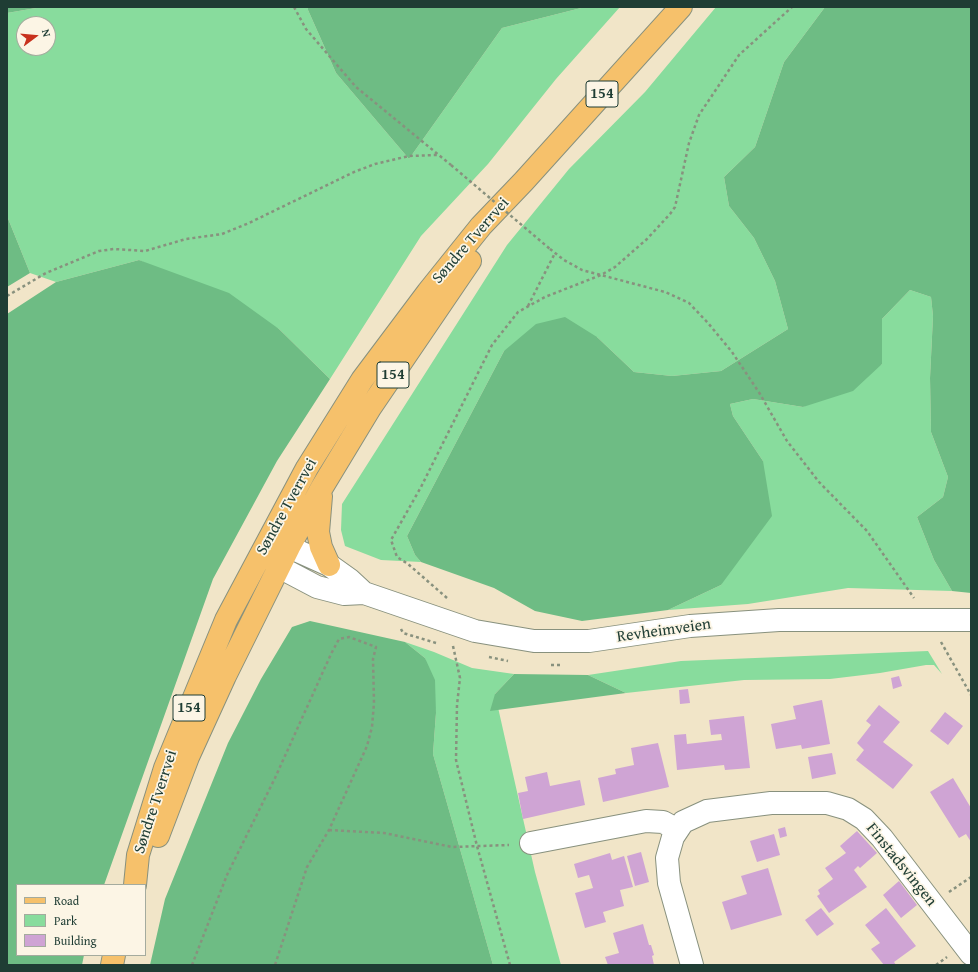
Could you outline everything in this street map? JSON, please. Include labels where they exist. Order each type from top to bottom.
[{"type":"main road","name":"Søndre Tverrvei","points":[[135,882],[138,855],[165,768],[226,620],[307,468],[362,380],[428,292],[481,226],[524,181],[681,7]]},
{"type":"main road","name":"Søndre Tverrvei","points":[[135,882],[151,855],[188,757],[222,683],[289,547],[321,489],[370,408],[524,181]]},
{"type":"main road","name":"154","points":[[321,489],[318,532],[321,547],[329,565]]},
{"type":"street","name":"Revheimveien","points":[[266,546],[289,547],[329,565],[350,580],[364,593]]},
{"type":"street","points":[[266,546],[279,567]]},
{"type":"street","name":"Revheimveien","points":[[279,567],[317,587],[344,594],[364,593],[474,631],[515,639],[546,642],[589,641],[690,626],[738,622],[779,620],[971,620]]},
{"type":"street","name":"Finstadsvingen","points":[[676,829],[683,822],[696,815],[720,808],[827,802],[848,809],[864,819],[882,838],[971,954]]},
{"type":"street","points":[[531,843],[646,821],[663,822],[676,829],[668,848],[667,870],[669,883],[692,965]]},
{"type":"path","points":[[294,7],[306,29],[350,81],[564,260],[582,270],[675,295],[683,299],[697,311],[736,358],[767,406],[787,441],[819,482],[879,546],[929,620]]},
{"type":"path","points":[[452,602],[408,564],[397,557],[391,540],[421,487],[492,345],[510,320],[518,312],[545,297],[601,275],[615,267],[647,239],[670,214],[677,200],[689,143],[699,115],[739,55],[792,7]]},
{"type":"path","points":[[7,296],[46,273],[99,251],[114,249],[145,251],[186,238],[201,238],[222,234],[249,223],[354,172],[375,164],[409,156],[437,155]]},
{"type":"path","points":[[528,306],[555,253]]},
{"type":"path","points":[[192,965],[227,875],[275,778],[331,654],[339,639],[349,637],[376,647],[373,659],[374,703],[372,727],[367,746],[329,830],[307,867],[275,965]]},
{"type":"path","points":[[941,642],[971,695]]},
{"type":"path","points":[[460,678],[457,705],[456,760],[477,846],[510,965]]},
{"type":"path","points":[[329,830],[384,833],[452,847],[531,843]]},
{"type":"green space","points":[[7,7],[42,7],[7,13]]},
{"type":"green space","points":[[42,7],[308,7],[336,73],[409,159],[502,28],[585,7],[620,7],[556,79],[488,164],[421,236],[330,379],[279,329],[139,260],[56,282],[30,273],[7,216],[7,13]]},
{"type":"green space","points":[[308,7],[585,7],[502,28],[409,159],[336,73]]},
{"type":"green space","points":[[716,7],[825,7],[784,62],[755,147],[724,177],[729,206],[754,238],[775,281],[788,329],[721,371],[672,376],[634,372],[597,337],[504,351],[407,536],[415,555],[421,562],[381,560],[345,546],[341,530],[342,504],[507,245],[569,169],[645,92]]},
{"type":"green space","points":[[825,7],[971,7],[971,593],[952,591],[934,560],[917,517],[943,497],[948,477],[931,432],[930,378],[933,316],[931,297],[910,290],[882,319],[882,364],[853,391],[803,407],[753,399],[730,404],[733,416],[763,461],[772,516],[721,585],[668,610],[582,621],[535,611],[494,588],[421,562],[415,555],[407,536],[504,351],[536,324],[565,317],[597,337],[634,372],[672,376],[721,371],[788,329],[775,281],[754,238],[729,206],[724,177],[755,147],[784,62]]},
{"type":"green space","points":[[7,216],[30,273],[7,287]]},
{"type":"green space","points":[[139,260],[229,293],[279,329],[330,379],[277,461],[213,579],[104,884],[16,884],[16,956],[84,956],[82,965],[7,965],[7,314],[56,282]]},
{"type":"green space","points":[[910,290],[931,297],[933,316],[930,378],[931,432],[948,477],[943,497],[917,517],[934,560],[952,591],[848,588],[748,604],[668,610],[721,585],[763,461],[733,416],[730,404],[753,399],[803,407],[882,364],[882,319]]},
{"type":"green space","points":[[310,621],[405,642],[425,658],[435,680],[436,713],[433,754],[493,965],[150,965],[165,899],[228,743],[261,679],[292,627]]},
{"type":"green space","points":[[405,642],[472,668],[514,674],[495,694],[535,872],[561,965],[493,965],[433,754],[436,713],[425,658]]},
{"type":"green space","points":[[928,651],[942,674],[934,665],[926,665],[880,673],[830,679],[744,680],[626,693],[588,675],[681,661]]},
{"type":"green space","points":[[514,674],[588,675],[626,693],[490,711],[495,694]]},
{"type":"building","points":[[899,676],[902,686],[893,689],[891,678]]},
{"type":"building","points":[[688,689],[690,703],[680,704],[679,690]]},
{"type":"building","points":[[822,700],[830,744],[802,749],[801,745],[776,749],[771,724],[796,719],[793,706]]},
{"type":"building","points":[[879,705],[900,722],[883,742],[913,765],[893,789],[856,760],[864,750],[857,743],[871,725],[866,721]]},
{"type":"building","points":[[945,712],[963,726],[948,745],[930,731]]},
{"type":"building","points":[[744,716],[750,768],[725,770],[724,765],[677,770],[674,735],[686,734],[687,744],[722,740],[721,734],[711,735],[709,720]]},
{"type":"building","points":[[658,743],[669,787],[603,802],[598,778],[616,774],[615,769],[634,765],[631,748]]},
{"type":"building","points":[[832,753],[836,774],[812,779],[808,757]]},
{"type":"building","points":[[547,772],[550,786],[580,780],[585,805],[523,819],[518,793],[528,791],[525,777]]},
{"type":"building","points":[[953,778],[971,808],[971,842],[966,834],[959,838],[930,792]]},
{"type":"building","points":[[785,827],[787,836],[780,838],[778,829]]},
{"type":"building","points":[[857,831],[877,853],[860,868],[858,866],[854,870],[867,887],[829,913],[817,896],[820,894],[818,890],[833,879],[825,868],[846,853],[840,846]]},
{"type":"building","points":[[774,834],[780,855],[757,862],[750,841]]},
{"type":"building","points":[[641,852],[649,882],[635,886],[627,856]]},
{"type":"building","points":[[610,853],[612,860],[624,856],[633,887],[620,890],[624,906],[603,912],[606,922],[585,928],[575,893],[593,888],[589,875],[578,878],[574,864]]},
{"type":"building","points":[[768,868],[782,915],[731,930],[722,902],[747,894],[741,876]]},
{"type":"building","points":[[899,881],[917,905],[901,918],[883,895]]},
{"type":"building","points":[[821,908],[834,924],[817,936],[805,920]]},
{"type":"building","points":[[886,908],[916,946],[894,962],[896,965],[884,965],[871,949],[880,943],[865,925]]},
{"type":"building","points":[[643,924],[649,945],[651,945],[654,955],[652,956],[654,965],[608,965],[605,957],[619,953],[613,933]]}]
